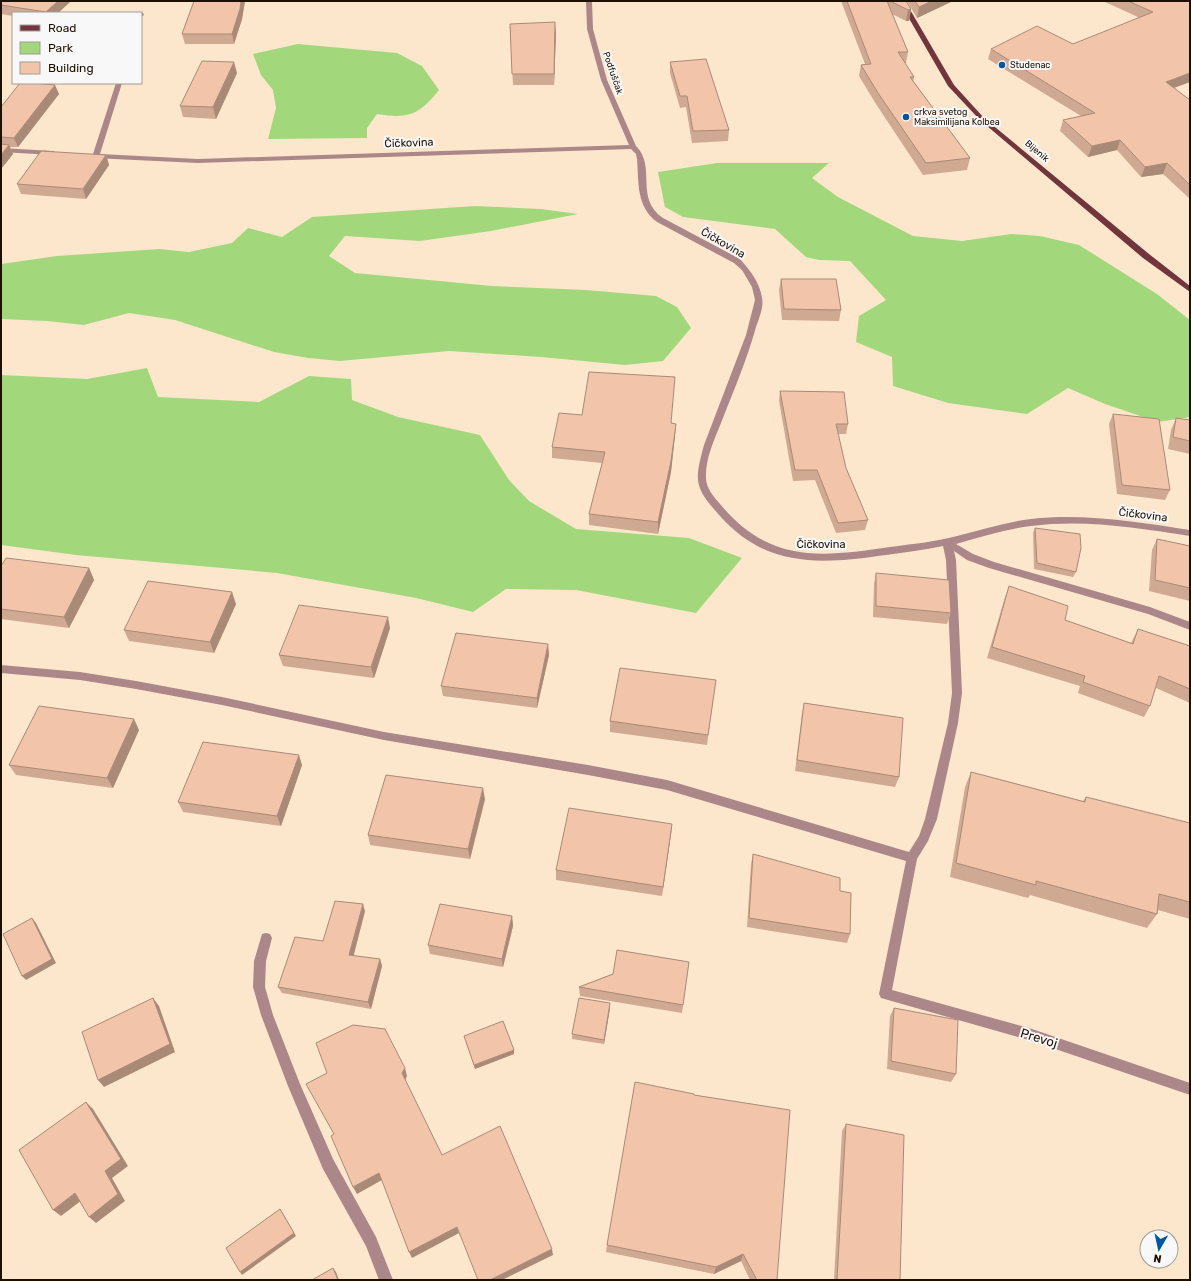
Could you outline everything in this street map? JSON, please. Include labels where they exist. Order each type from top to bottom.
[{"type":"main road","name":"Bijenik","points":[[902,1],[951,86],[982,119],[1146,256],[1190,290]]},
{"type":"street","name":"Podfuščak","points":[[589,1],[590,29],[604,80],[633,147]]},
{"type":"street","name":"Čičkovina","points":[[119,84],[92,156],[198,160],[633,147],[639,153],[641,159],[646,200],[648,208],[652,214],[660,220],[737,261],[745,269],[756,287],[758,300],[755,322],[711,438],[703,465],[702,482],[719,510],[731,522],[748,536],[769,548],[786,554],[807,557],[829,557],[888,551],[947,542],[986,531],[1032,522],[1092,521],[1124,523],[1190,533]]},
{"type":"street","points":[[1,150],[64,154]]},
{"type":"street","points":[[947,542],[970,557],[992,565],[1150,611],[1190,626]]},
{"type":"street","points":[[1,669],[73,675],[136,685],[222,701],[384,736],[588,770],[666,785],[912,858],[924,838],[931,819],[948,746],[957,693],[951,560],[947,542]]},
{"type":"street","name":"Prevoj","points":[[912,858],[885,994],[1032,1035],[1190,1089]]},
{"type":"street","points":[[266,938],[260,961],[259,986],[267,1015],[300,1101],[328,1164],[371,1242],[386,1280]]},
{"type":"green space","points":[[298,44],[397,53],[422,66],[439,90],[425,105],[412,113],[397,116],[377,114],[367,128],[367,138],[268,139],[276,108],[273,90],[261,75],[253,54]]},
{"type":"green space","points":[[717,163],[829,163],[812,178],[838,197],[913,236],[962,241],[1011,234],[1040,236],[1079,245],[1157,294],[1190,320],[1190,417],[1158,422],[1105,404],[1068,388],[1027,414],[948,403],[893,386],[892,357],[856,342],[859,316],[886,300],[850,261],[819,260],[806,257],[775,229],[683,217],[665,207],[658,172]]},
{"type":"green space","points":[[475,206],[541,209],[578,214],[491,231],[420,241],[345,236],[329,256],[355,273],[492,286],[586,290],[656,296],[677,307],[691,328],[663,361],[625,365],[541,357],[449,351],[340,361],[308,358],[274,352],[175,320],[129,313],[84,325],[47,321],[1,319],[1,264],[57,256],[159,249],[189,252],[232,243],[248,228],[282,237],[312,217]]},
{"type":"green space","points":[[147,368],[158,397],[259,402],[309,376],[351,379],[352,400],[398,417],[480,435],[509,480],[529,501],[576,529],[689,538],[742,558],[696,613],[576,590],[506,589],[473,612],[416,598],[277,573],[76,555],[1,545],[1,375],[87,379]]},
{"type":"building","points":[[1,1],[58,1],[46,12],[1,5]]},
{"type":"building","points":[[194,1],[241,1],[232,34],[182,34]]},
{"type":"building","points":[[847,1],[887,1],[908,52],[898,52],[914,77],[910,77],[970,158],[926,163],[878,93],[861,65],[871,64]]},
{"type":"building","points":[[890,1],[906,1],[911,9],[908,10]]},
{"type":"building","points":[[915,1],[932,1],[919,7]]},
{"type":"building","points":[[1128,1],[1190,1],[1190,73],[1166,82],[1190,100],[1190,185],[1167,163],[1145,167],[1120,140],[1092,146],[1063,120],[1095,113],[991,49],[1037,26],[1073,44],[1153,12]]},
{"type":"building","points":[[555,22],[554,74],[512,74],[510,24]]},
{"type":"building","points":[[706,59],[729,130],[693,131],[687,96],[680,96],[670,62]]},
{"type":"building","points":[[202,61],[234,62],[213,107],[180,106]]},
{"type":"building","points":[[19,84],[55,85],[14,138],[1,137],[1,107]]},
{"type":"building","points":[[1,144],[9,145],[1,155]]},
{"type":"building","points":[[41,151],[106,155],[83,189],[17,184]]},
{"type":"building","points":[[781,279],[836,279],[841,310],[784,309]]},
{"type":"building","points":[[589,372],[675,377],[671,423],[676,424],[671,461],[658,522],[589,514],[605,452],[552,447],[559,413],[582,415]]},
{"type":"building","points":[[780,391],[844,392],[848,424],[836,424],[846,468],[868,520],[838,523],[817,470],[795,470]]},
{"type":"building","points":[[1113,414],[1159,419],[1170,490],[1122,485]]},
{"type":"building","points":[[1176,418],[1190,420],[1190,441],[1173,437]]},
{"type":"building","points":[[1035,528],[1080,534],[1081,548],[1076,572],[1037,563]]},
{"type":"building","points":[[1157,539],[1190,546],[1190,588],[1155,580]]},
{"type":"building","points":[[6,558],[89,568],[64,617],[1,609],[1,566]]},
{"type":"building","points":[[876,573],[949,580],[951,613],[876,606]]},
{"type":"building","points":[[148,581],[232,592],[210,642],[124,630]]},
{"type":"building","points":[[1009,586],[1068,606],[1065,620],[1133,644],[1138,629],[1190,646],[1190,689],[1159,676],[1150,706],[1083,682],[1085,676],[992,647]]},
{"type":"building","points":[[299,605],[388,617],[371,667],[279,655]]},
{"type":"building","points":[[456,633],[548,644],[537,698],[441,686]]},
{"type":"building","points":[[620,668],[716,680],[708,735],[610,721]]},
{"type":"building","points":[[804,703],[903,718],[899,777],[797,760]]},
{"type":"building","points":[[39,706],[134,719],[107,778],[9,765]]},
{"type":"building","points":[[203,742],[299,755],[277,816],[178,802]]},
{"type":"building","points":[[971,772],[1085,802],[1086,797],[1190,823],[1190,902],[1159,894],[1157,914],[1036,881],[1036,885],[956,863]]},
{"type":"building","points":[[386,775],[483,788],[468,849],[368,835]]},
{"type":"building","points":[[569,808],[672,824],[663,887],[556,870]]},
{"type":"building","points":[[753,854],[840,878],[840,891],[851,893],[850,934],[749,918]]},
{"type":"building","points":[[335,901],[363,904],[349,955],[380,959],[368,1002],[278,987],[295,937],[323,941]]},
{"type":"building","points":[[440,904],[512,916],[502,959],[428,945]]},
{"type":"building","points":[[32,918],[52,959],[22,976],[3,934]]},
{"type":"building","points":[[617,950],[689,962],[683,1005],[579,987],[613,974]]},
{"type":"building","points":[[153,998],[170,1044],[98,1080],[82,1032]]},
{"type":"building","points":[[579,998],[610,1003],[604,1040],[572,1034]]},
{"type":"building","points":[[894,1008],[958,1020],[956,1074],[891,1061]]},
{"type":"building","points":[[503,1021],[514,1050],[474,1065],[464,1036]]},
{"type":"building","points":[[353,1025],[385,1029],[405,1068],[402,1073],[442,1155],[500,1126],[552,1249],[490,1280],[478,1280],[457,1227],[409,1252],[379,1173],[353,1187],[331,1136],[334,1134],[306,1084],[327,1073],[316,1043]]},
{"type":"building","points":[[635,1082],[694,1095],[790,1110],[777,1280],[757,1280],[743,1254],[716,1267],[607,1245]]},
{"type":"building","points":[[86,1102],[121,1159],[105,1171],[118,1194],[89,1217],[75,1193],[53,1210],[19,1150]]},
{"type":"building","points":[[846,1124],[904,1135],[900,1280],[837,1279]]},
{"type":"building","points":[[280,1209],[294,1233],[240,1272],[226,1248]]},
{"type":"building","points":[[333,1268],[338,1280],[312,1280]]},
{"type":"place","name":"Studenac","points":[[1002,65]]},
{"type":"place","name":"crkva svetog Maksimilijana Kolbea","points":[[906,117]]}]
